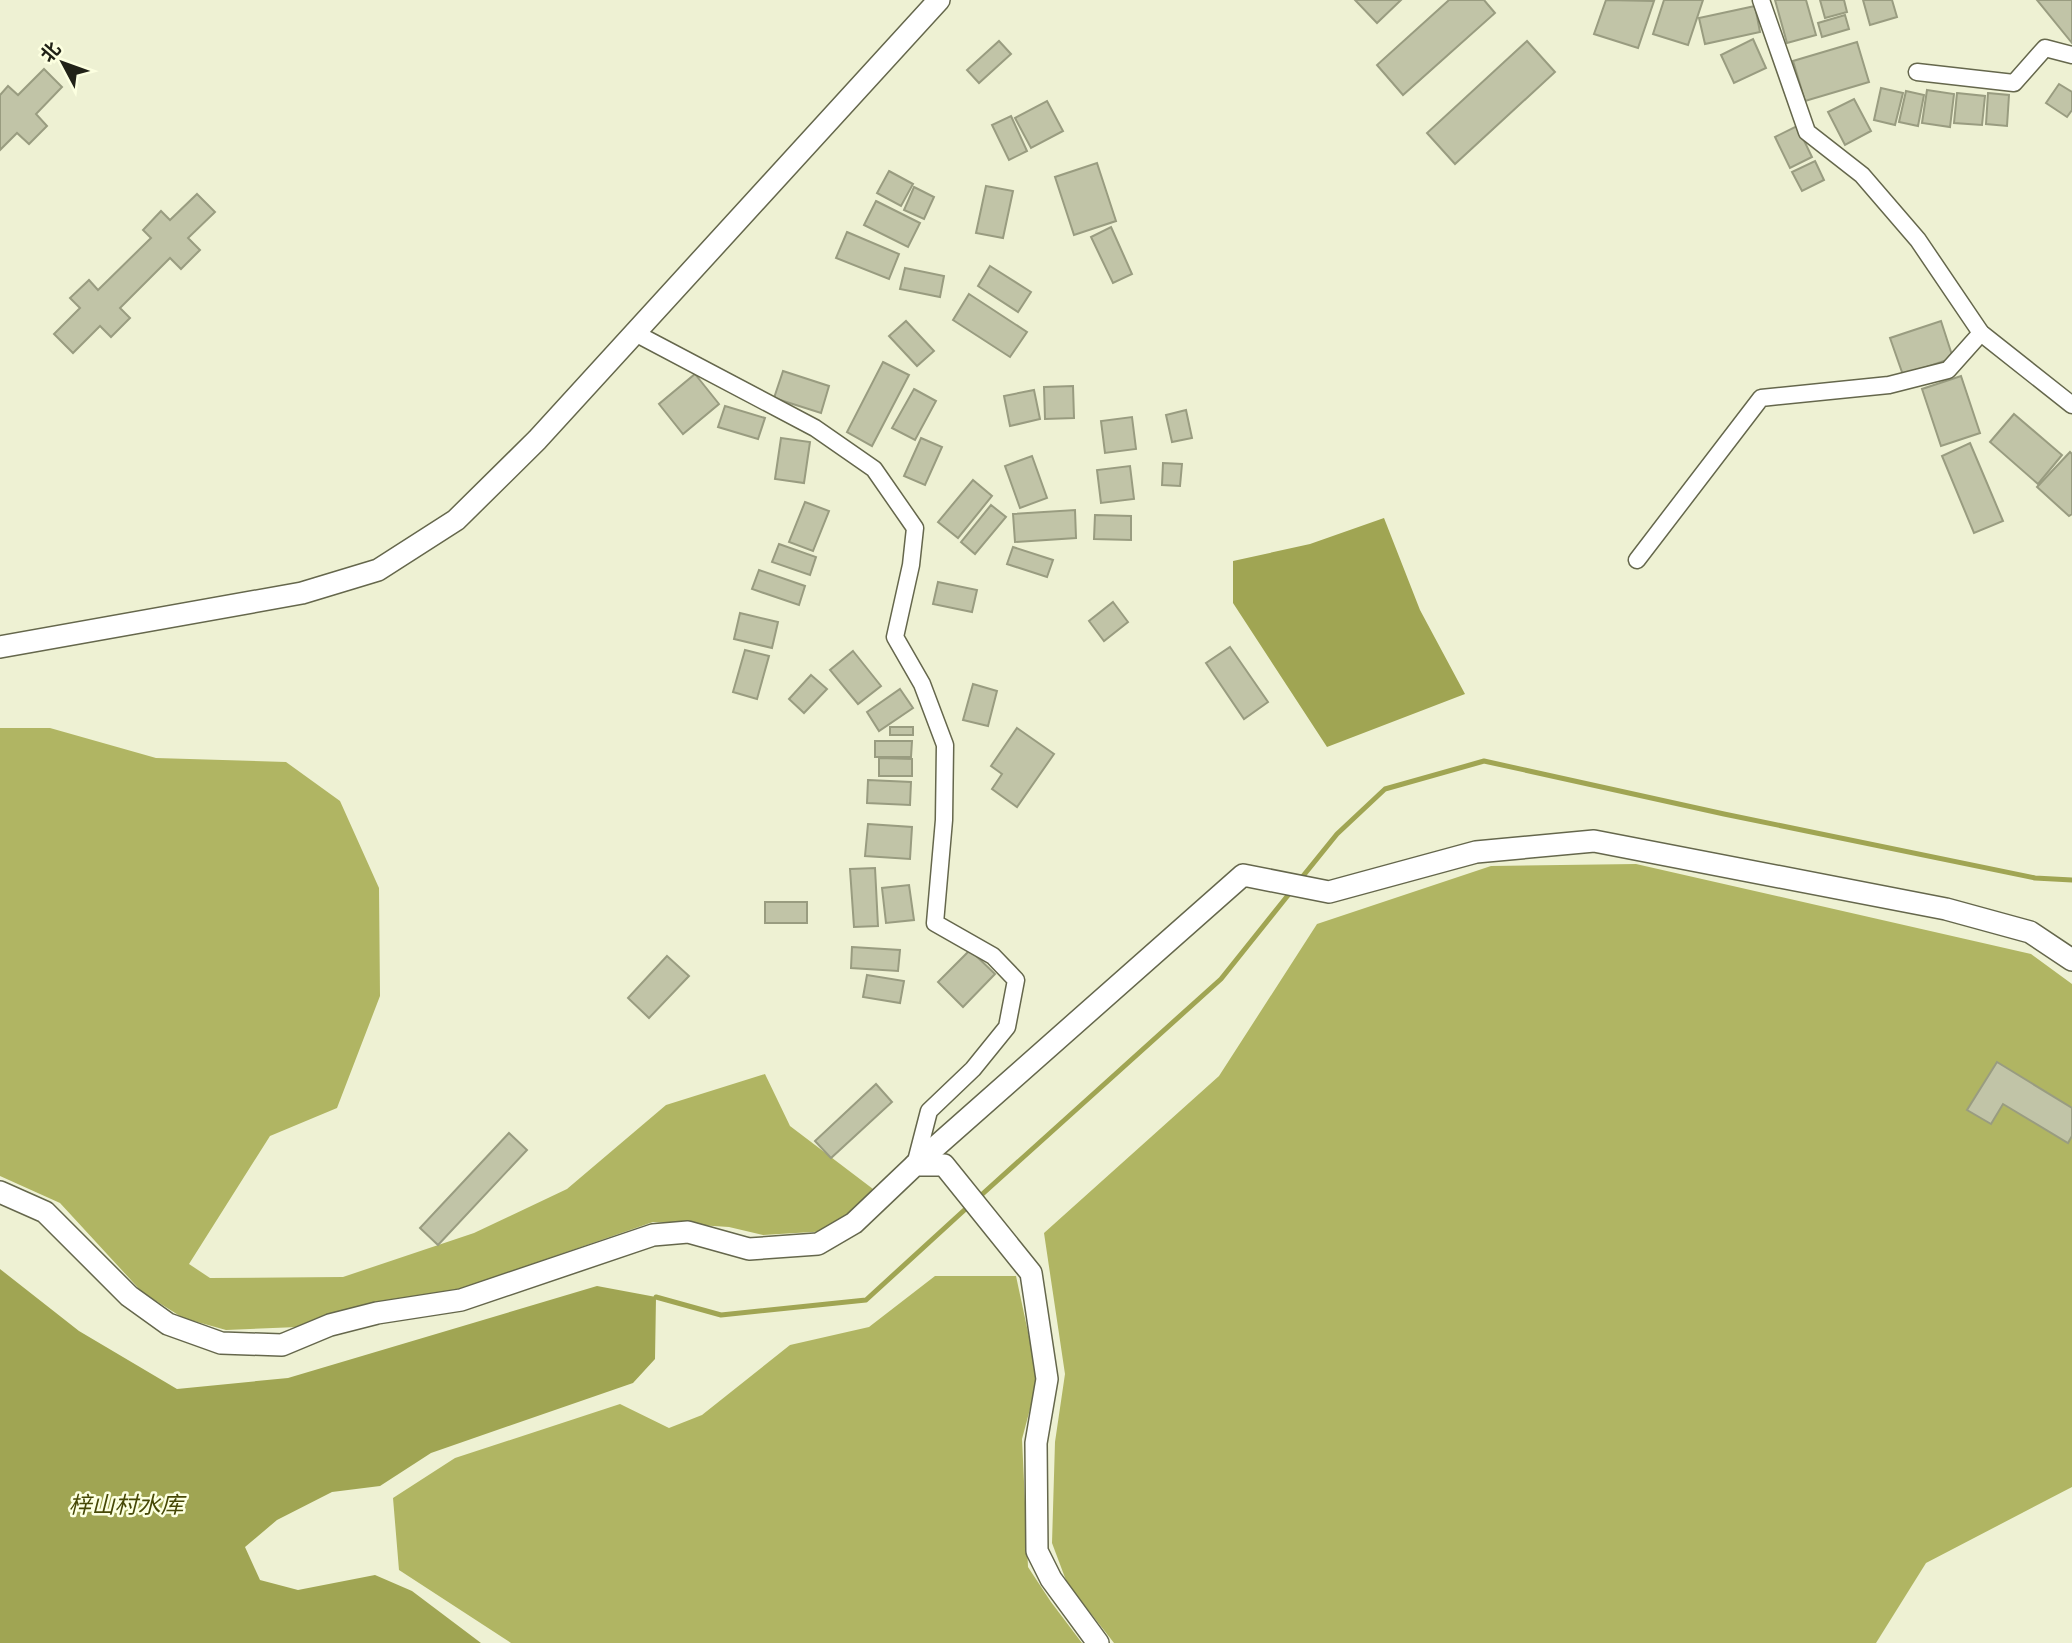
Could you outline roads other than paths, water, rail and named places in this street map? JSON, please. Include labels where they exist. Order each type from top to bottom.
[{"type":"street","points":[[0,647],[302,593],[378,570],[456,520],[537,440],[939,0]]},
{"type":"street","points":[[1761,0],[1807,132],[1862,176],[1910,230],[1981,333],[2072,405]]},
{"type":"street","points":[[1917,72],[2014,83],[2045,48],[2072,55]]},
{"type":"street","points":[[635,333],[816,428],[874,469],[915,528],[911,565],[895,637],[922,684],[945,745],[944,820],[935,923],[993,956],[1016,980],[1007,1027],[973,1069],[929,1111],[915,1165]]},
{"type":"street","points":[[1637,560],[1761,398],[1889,385],[1948,370],[1981,333]]},
{"type":"street","points":[[0,1192],[45,1212],[129,1296],[168,1324],[221,1343],[282,1345],[330,1325],[377,1313],[461,1300],[653,1235],[688,1233],[749,1249],[818,1244],[854,1223],[915,1165],[1243,875],[1329,892],[1476,852],[1594,841],[1946,909],[2030,932],[2072,960]]},
{"type":"street","points":[[915,1165],[944,1165],[1031,1273],[1047,1379],[1036,1443],[1037,1551],[1051,1580],[1098,1643]]},
{"type":"water","points":[[1384,518],[1420,610],[1465,694],[1327,747],[1233,603],[1233,561],[1310,544]]},
{"type":"water","name":"梓山村水库","points":[[0,1269],[79,1331],[177,1389],[288,1378],[597,1286],[656,1297],[655,1359],[633,1383],[431,1453],[380,1486],[332,1492],[277,1520],[245,1547],[260,1580],[298,1590],[375,1575],[412,1591],[481,1643],[0,1643]]},
{"type":"waterway","points":[[1299,881],[1337,834],[1385,789],[1484,761],[2035,878],[2072,880]]},
{"type":"waterway","points":[[978,1198],[1221,979],[1293,889]]},
{"type":"waterway","points":[[656,1297],[721,1315],[866,1300],[971,1204]]}]
